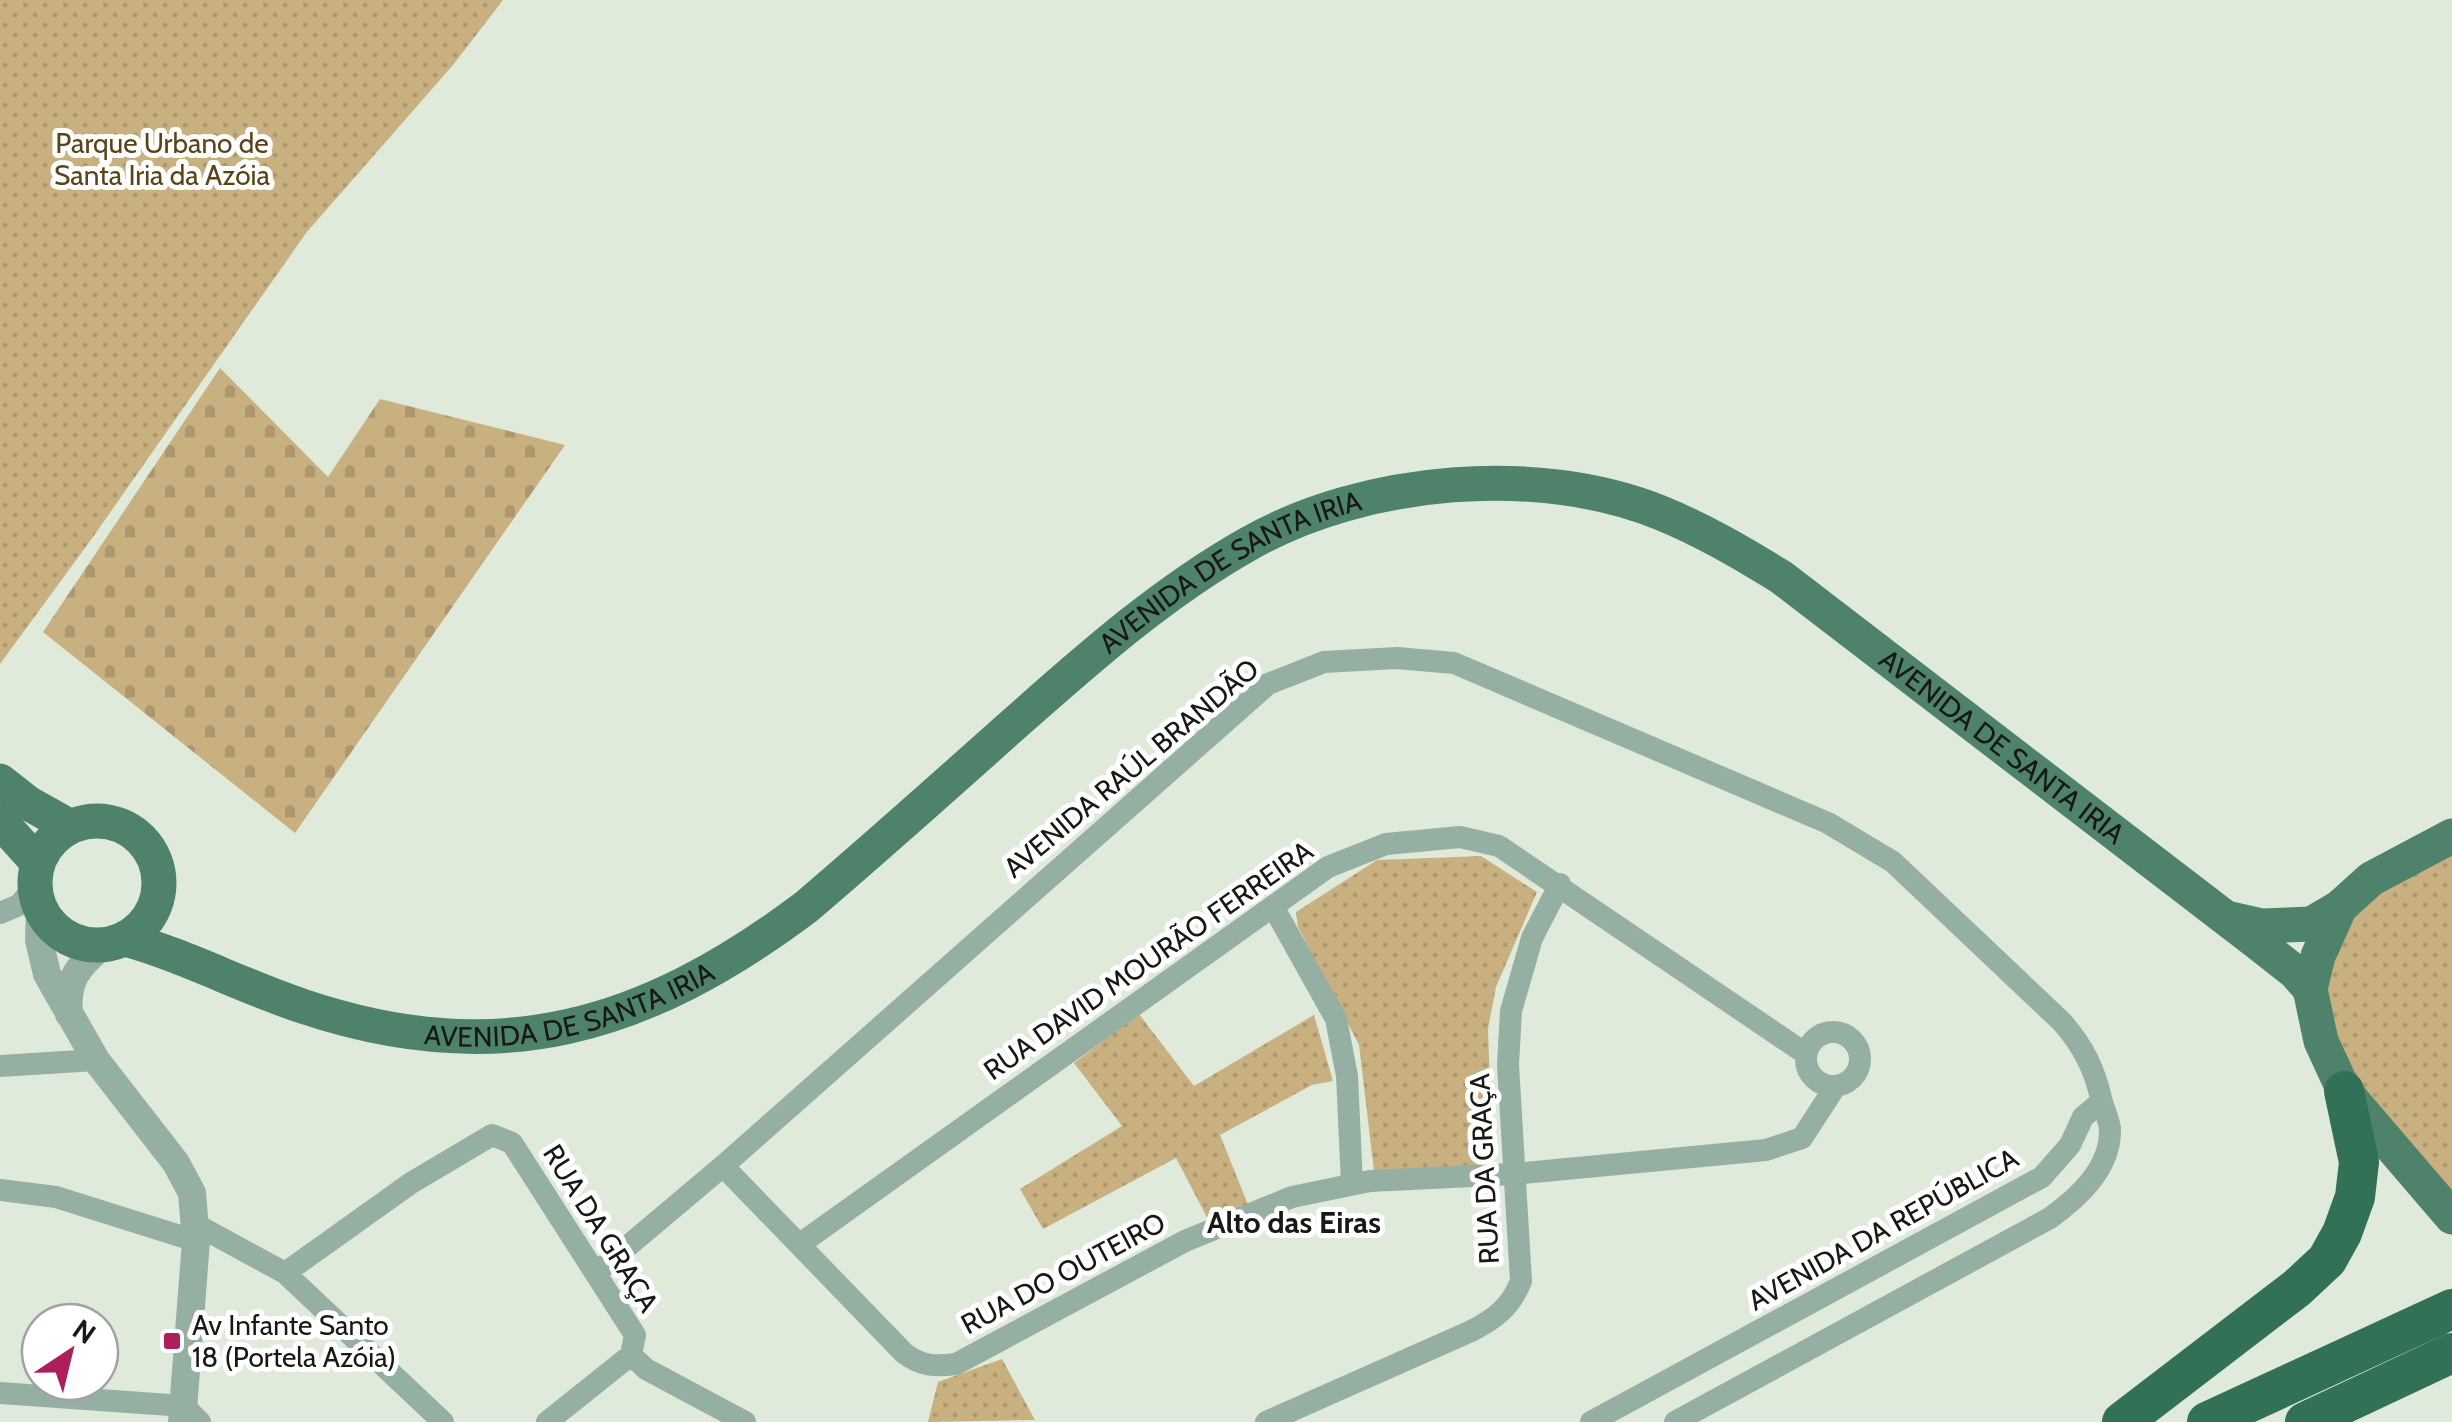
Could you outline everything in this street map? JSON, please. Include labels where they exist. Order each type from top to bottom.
[{"type":"highway","points":[[2122,1422],[2297,1288],[2327,1260],[2354,1198],[2359,1162],[2344,1091]]},
{"type":"highway","points":[[2207,1422],[2452,1309]]},
{"type":"highway","points":[[2305,1422],[2452,1353]]},
{"type":"main road","name":"AVENIDA DE SANTA IRIA","points":[[113,943],[166,950],[301,1006],[368,1025],[438,1036],[507,1037],[557,1030],[641,1006],[758,943],[806,907],[1105,643],[1251,542],[1299,520],[1370,497],[1468,484],[1521,484],[1592,492],[1658,512],[1724,542],[1831,614],[2295,972],[2310,989]]},
{"type":"main road","points":[[0,781],[28,803],[69,826]]},
{"type":"main road","points":[[0,821],[56,930],[77,943],[113,943],[145,925],[157,903],[160,879],[154,855],[138,836],[117,823],[93,820],[69,826],[50,841],[37,887]]},
{"type":"main road","points":[[2452,836],[2371,878],[2340,907],[2318,956],[2310,989],[2321,1042],[2344,1091],[2452,1217]]},
{"type":"main road","name":"AVENIDA DE SANTA IRIA","points":[[157,903],[208,958],[246,984]]},
{"type":"main road","name":"AVENIDA DE SANTA IRIA","points":[[2220,916],[2262,926],[2311,924],[2340,907]]},
{"type":"street","name":"AVENIDA RAÚL BRANDÃO","points":[[596,1273],[723,1166],[1268,684],[1324,662],[1397,658],[1454,663],[1828,823],[1892,862],[2071,1032],[2097,1076],[2102,1102]]},
{"type":"street","name":"RUA DAVID MOURÃO FERREIRA","points":[[800,1244],[1328,867],[1386,844],[1460,837],[1499,846],[1806,1054]]},
{"type":"street","name":"RUA DA GRAÇA","points":[[1266,1422],[1491,1321],[1514,1300],[1521,1282],[1512,1174],[1508,1065],[1511,1011],[1532,938],[1560,884]]},
{"type":"street","points":[[0,913],[20,905],[37,887]]},
{"type":"street","points":[[0,1393],[188,1417],[195,1233],[192,1193],[176,1162],[96,1060],[47,974],[39,940],[37,887]]},
{"type":"street","points":[[1274,908],[1336,1019],[1348,1076],[1352,1184]]},
{"type":"street","points":[[69,1016],[67,991],[78,966],[113,943]]},
{"type":"street","points":[[1838,1032],[1855,1042],[1860,1068],[1850,1081],[1834,1087],[1809,1073],[1806,1054],[1822,1034],[1838,1032]]},
{"type":"street","points":[[0,1066],[96,1060]]},
{"type":"street","name":"RUA DO OUTEIRO","points":[[723,1166],[904,1352],[916,1363],[939,1367],[956,1364],[1185,1241],[1292,1196],[1352,1184],[1512,1174],[1766,1150],[1802,1138],[1834,1087]]},
{"type":"street","points":[[1676,1422],[2050,1218],[2079,1197],[2106,1151],[2110,1128],[2102,1102]]},
{"type":"street","name":"AVENIDA DA REPÚBLICA","points":[[1591,1422],[2042,1177],[2070,1145],[2083,1117],[2102,1102]]},
{"type":"street","name":"RUA DA GRAÇA","points":[[285,1273],[410,1183],[492,1135],[512,1142],[596,1273],[635,1335],[631,1355],[646,1368],[745,1422]]},
{"type":"street","points":[[0,1190],[56,1198],[195,1233],[285,1273],[443,1422]]},
{"type":"street","points":[[547,1422],[631,1355]]},
{"type":"green space","name":"Parque Urbano de Santa Iria da Azóia","points":[[0,0],[503,0],[453,65],[306,233],[0,664]]},
{"type":"green space","points":[[220,368],[328,477],[380,399],[565,445],[295,833],[43,632]]},
{"type":"green space","points":[[2452,848],[2452,1200],[2383,1119],[2331,1040],[2325,992],[2335,948],[2355,911],[2392,879]]},
{"type":"green space","points":[[1481,856],[1537,892],[1496,987],[1488,1029],[1493,1170],[1374,1171],[1359,1045],[1298,927],[1296,912],[1377,860]]},
{"type":"green space","points":[[1139,1014],[1194,1086],[1314,1015],[1333,1081],[1312,1085],[1220,1135],[1249,1207],[1210,1223],[1176,1158],[1043,1229],[1020,1189],[1122,1126],[1074,1063]]},
{"type":"green space","points":[[1002,1359],[1035,1420],[928,1422],[938,1382]]},
{"type":"place","name":"Av Infante Santo 18 (Portela Azóia)","points":[[172,1341]]},
{"type":"district","name":"Alto das Eiras","points":[[1294,1222]]}]
